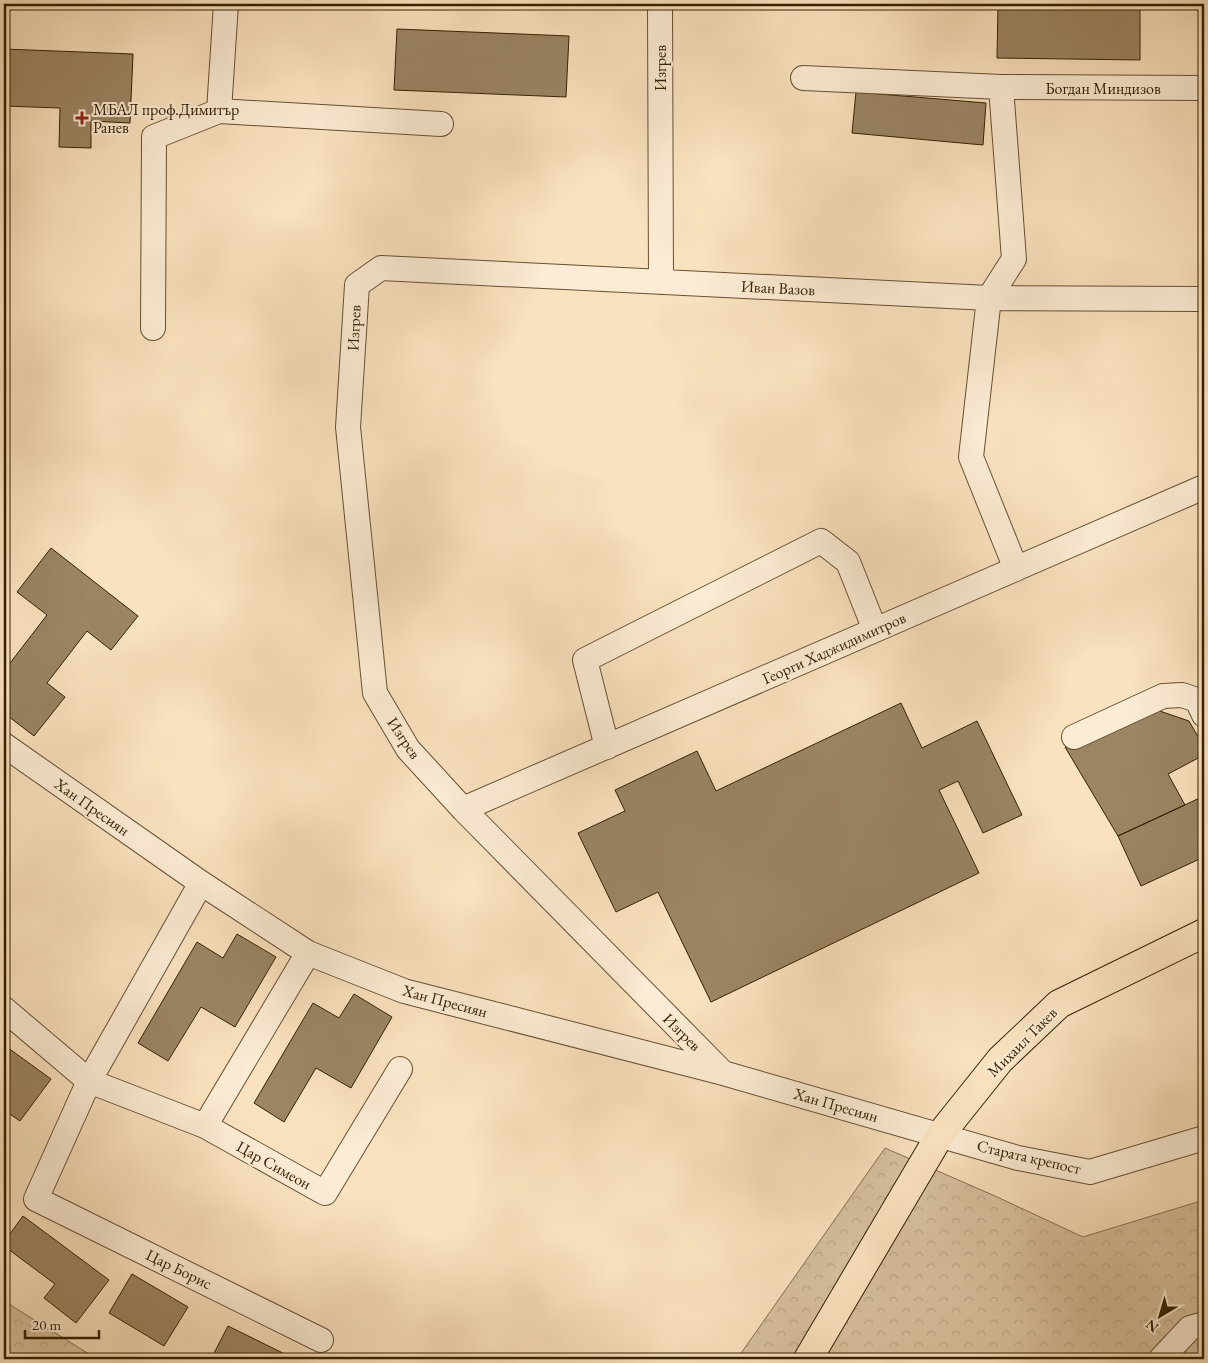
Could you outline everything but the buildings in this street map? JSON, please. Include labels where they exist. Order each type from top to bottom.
[{"type":"main road","name":"Михаил Такев","points":[[808,1359],[940,1135],[1000,1060],[1059,1004],[1204,932]]},
{"type":"street","points":[[219,111],[226,4]]},
{"type":"street","name":"Изгрев","points":[[660,4],[661,282]]},
{"type":"street","name":"Богдан Миндизов","points":[[802,78],[1001,87],[1204,88]]},
{"type":"street","points":[[1001,87],[1014,259],[989,298],[971,457],[1016,569]]},
{"type":"street","points":[[154,328],[154,137],[219,111],[441,124]]},
{"type":"street","name":"Иван Вазов","points":[[357,285],[381,268],[989,298],[1204,299]]},
{"type":"street","name":"Изгрев","points":[[357,285],[348,427],[375,694],[408,749],[463,809],[723,1074]]},
{"type":"street","name":"Георги Хаджидимитров","points":[[463,809],[1204,487]]},
{"type":"street","points":[[607,747],[585,660],[821,541],[848,562],[875,630]]},
{"type":"street","points":[[1074,737],[1163,696],[1182,695],[1197,700],[1204,715]]},
{"type":"street","name":"Хан Пресиян","points":[[4,745],[201,883],[308,953],[404,991],[723,1074],[940,1135]]},
{"type":"street","points":[[90,1081],[201,883]]},
{"type":"street","points":[[205,1126],[308,953]]},
{"type":"street","name":"Цар Симеон","points":[[4,1009],[90,1081],[205,1126],[325,1193],[400,1069]]},
{"type":"street","name":"Цар Борис","points":[[90,1081],[36,1199],[321,1340]]},
{"type":"street","name":"Старата крепост","points":[[940,1135],[1018,1158],[1090,1172],[1204,1138]]},
{"type":"street","points":[[1161,1359],[1190,1328],[1204,1324]]},
{"type":"green space","points":[[885,1148],[1083,1237],[1204,1200],[1204,1359],[737,1359]]},
{"type":"green space","points":[[4,1301],[97,1359],[4,1359]]},
{"type":"place","name":"МБАЛ проф.Димитър Ранев","points":[[82,118]]}]
